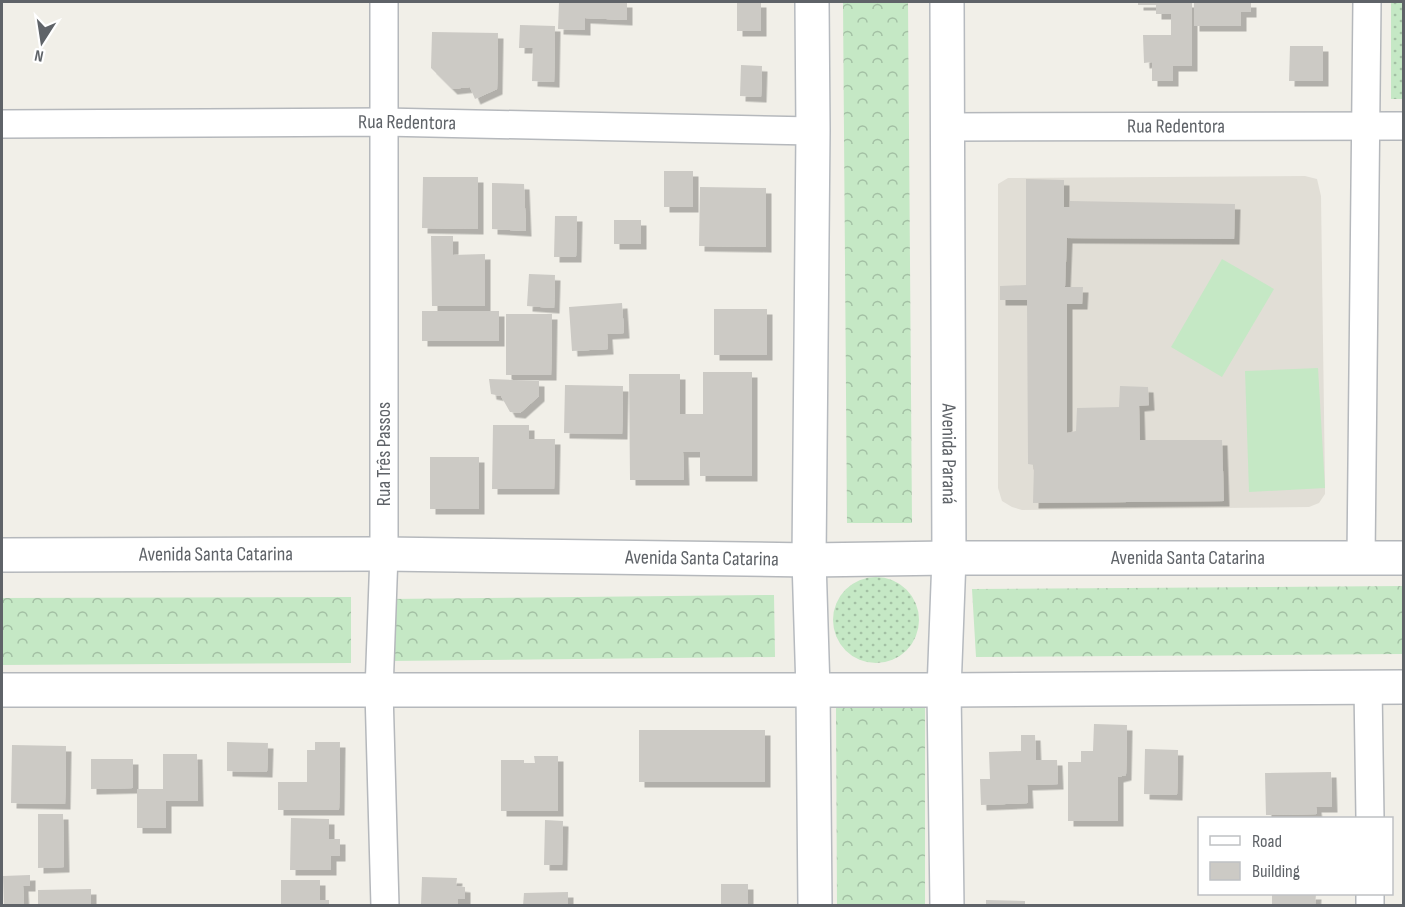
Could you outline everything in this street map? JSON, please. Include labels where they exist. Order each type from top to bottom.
[{"type":"street","name":"Rua Três Passos","points":[[384,2],[384,554],[380,691],[385,906]]},
{"type":"street","points":[[812,2],[809,560],[813,690],[814,906]]},
{"type":"street","name":"Avenida Paraná","points":[[947,2],[949,558],[944,690],[947,906]]},
{"type":"street","points":[[1362,558],[1367,2]]},
{"type":"street","name":"Rua Redentora","points":[[2,123],[384,122],[813,131]]},
{"type":"street","name":"Rua Redentora","points":[[948,127],[1404,126]]},
{"type":"street","name":"Avenida Santa Catarina","points":[[2,555],[384,554],[809,560],[1404,558]]},
{"type":"street","points":[[1368,687],[1370,817]]},
{"type":"street","points":[[2,690],[944,690],[1404,687]]},
{"type":"shaded area","points":[[1305,176],[1317,179],[1321,196],[1325,494],[1319,503],[1309,507],[1022,510],[1002,501],[998,488],[998,184],[1008,178]]},
{"type":"green space","points":[[843,2],[908,2],[912,523],[847,523]]},
{"type":"green space","points":[[1391,2],[1403,2],[1403,99],[1391,99]]},
{"type":"green space","points":[[1222,259],[1274,289],[1222,377],[1171,347]]},
{"type":"green space","points":[[1318,368],[1325,488],[1249,492],[1245,371]]},
{"type":"green space","points":[[876,577],[900,584],[912,596],[919,620],[912,644],[900,656],[876,663],[852,656],[840,644],[833,620],[840,596],[852,584]]},
{"type":"green space","points":[[1403,586],[1403,654],[976,657],[972,589]]},
{"type":"green space","points":[[774,595],[775,657],[390,661],[389,599]]},
{"type":"green space","points":[[351,597],[351,663],[2,665],[2,598]]},
{"type":"green space","points":[[836,708],[925,708],[925,905],[837,905]]},
{"type":"building","points":[[559,2],[627,2],[627,20],[585,18],[585,30],[558,29]]},
{"type":"building","points":[[737,2],[761,2],[761,31],[737,31]]},
{"type":"building","points":[[1138,2],[1192,2],[1192,66],[1173,66],[1173,81],[1152,81],[1152,62],[1144,63],[1143,35],[1171,35],[1171,14],[1156,14],[1156,5],[1138,5]]},
{"type":"building","points":[[1194,2],[1251,2],[1251,12],[1241,12],[1241,26],[1194,26]]},
{"type":"building","points":[[520,25],[555,26],[554,82],[532,81],[533,48],[519,48]]},
{"type":"building","points":[[432,32],[498,33],[497,89],[475,99],[470,87],[452,89],[431,68]]},
{"type":"building","points":[[1290,46],[1323,46],[1323,81],[1289,81]]},
{"type":"building","points":[[741,65],[762,66],[761,97],[740,96]]},
{"type":"building","points":[[664,171],[693,171],[693,207],[664,207]]},
{"type":"building","points":[[423,177],[478,177],[478,229],[422,228]]},
{"type":"building","points":[[1026,179],[1064,180],[1064,207],[1070,207],[1070,201],[1235,204],[1234,239],[1067,238],[1065,287],[1083,287],[1082,304],[1067,304],[1067,433],[1076,431],[1077,408],[1119,407],[1120,386],[1148,387],[1149,405],[1139,406],[1140,440],[1222,440],[1224,501],[1033,503],[1034,465],[1028,464],[1027,300],[1000,300],[1000,286],[1026,285]]},
{"type":"building","points":[[492,183],[524,184],[526,231],[492,229]]},
{"type":"building","points":[[700,187],[766,188],[766,247],[699,246]]},
{"type":"building","points":[[555,216],[577,216],[576,257],[554,257]]},
{"type":"building","points":[[614,220],[641,220],[641,244],[614,244]]},
{"type":"building","points":[[431,236],[453,236],[453,255],[485,254],[485,306],[432,306]]},
{"type":"building","points":[[529,274],[555,275],[554,308],[527,306]]},
{"type":"building","points":[[622,303],[624,333],[607,334],[608,349],[572,351],[569,307]]},
{"type":"building","points":[[714,309],[767,309],[767,355],[714,355]]},
{"type":"building","points":[[422,311],[499,311],[499,341],[422,341]]},
{"type":"building","points":[[506,314],[552,314],[551,375],[506,375]]},
{"type":"building","points":[[703,372],[752,372],[752,476],[700,476],[700,452],[683,452],[684,480],[630,480],[629,374],[680,374],[680,414],[703,414]]},
{"type":"building","points":[[489,379],[539,381],[539,396],[520,413],[510,412],[501,396],[491,394]]},
{"type":"building","points":[[565,385],[623,386],[622,434],[564,433]]},
{"type":"building","points":[[493,425],[529,425],[529,439],[555,439],[554,489],[492,489]]},
{"type":"building","points":[[430,457],[479,457],[479,509],[430,509]]},
{"type":"building","points":[[1094,724],[1127,725],[1126,775],[1118,777],[1118,821],[1068,821],[1068,762],[1081,762],[1081,751],[1093,751]]},
{"type":"building","points":[[639,730],[765,730],[765,782],[639,782]]},
{"type":"building","points":[[1021,735],[1035,735],[1036,760],[1057,760],[1058,784],[1027,785],[1028,803],[981,805],[980,779],[990,779],[989,752],[1021,751]]},
{"type":"building","points":[[227,742],[268,743],[267,772],[227,771]]},
{"type":"building","points":[[315,742],[340,742],[339,810],[278,810],[278,782],[307,782],[307,750],[315,750]]},
{"type":"building","points":[[12,745],[66,746],[65,804],[11,803]]},
{"type":"building","points":[[1145,749],[1178,750],[1177,795],[1144,794]]},
{"type":"building","points":[[163,754],[197,754],[198,801],[166,801],[166,828],[137,828],[137,789],[163,789]]},
{"type":"building","points":[[534,756],[558,756],[558,811],[501,811],[501,760],[524,760],[524,763],[535,763]]},
{"type":"building","points":[[91,759],[133,759],[133,788],[91,789]]},
{"type":"building","points":[[1331,772],[1332,807],[1316,807],[1317,814],[1266,815],[1265,773]]},
{"type":"building","points":[[38,814],[63,814],[64,867],[38,868]]},
{"type":"building","points":[[291,818],[329,819],[329,839],[340,839],[340,856],[331,856],[331,870],[290,870]]},
{"type":"building","points":[[545,820],[563,821],[562,865],[544,865]]},
{"type":"building","points":[[30,875],[30,886],[23,886],[24,906],[4,906],[3,876]]},
{"type":"building","points":[[422,877],[457,878],[456,886],[465,887],[465,899],[458,899],[458,906],[421,905]]},
{"type":"building","points":[[281,880],[320,880],[320,900],[329,900],[329,906],[281,906]]},
{"type":"building","points":[[721,884],[748,884],[748,906],[721,906]]},
{"type":"building","points":[[91,889],[91,906],[38,906],[38,890]]},
{"type":"building","points":[[568,892],[568,906],[523,906],[524,893]]},
{"type":"building","points":[[1272,895],[1316,895],[1315,906],[1272,906]]},
{"type":"building","points":[[986,900],[1025,901],[1025,906],[986,906]]}]
